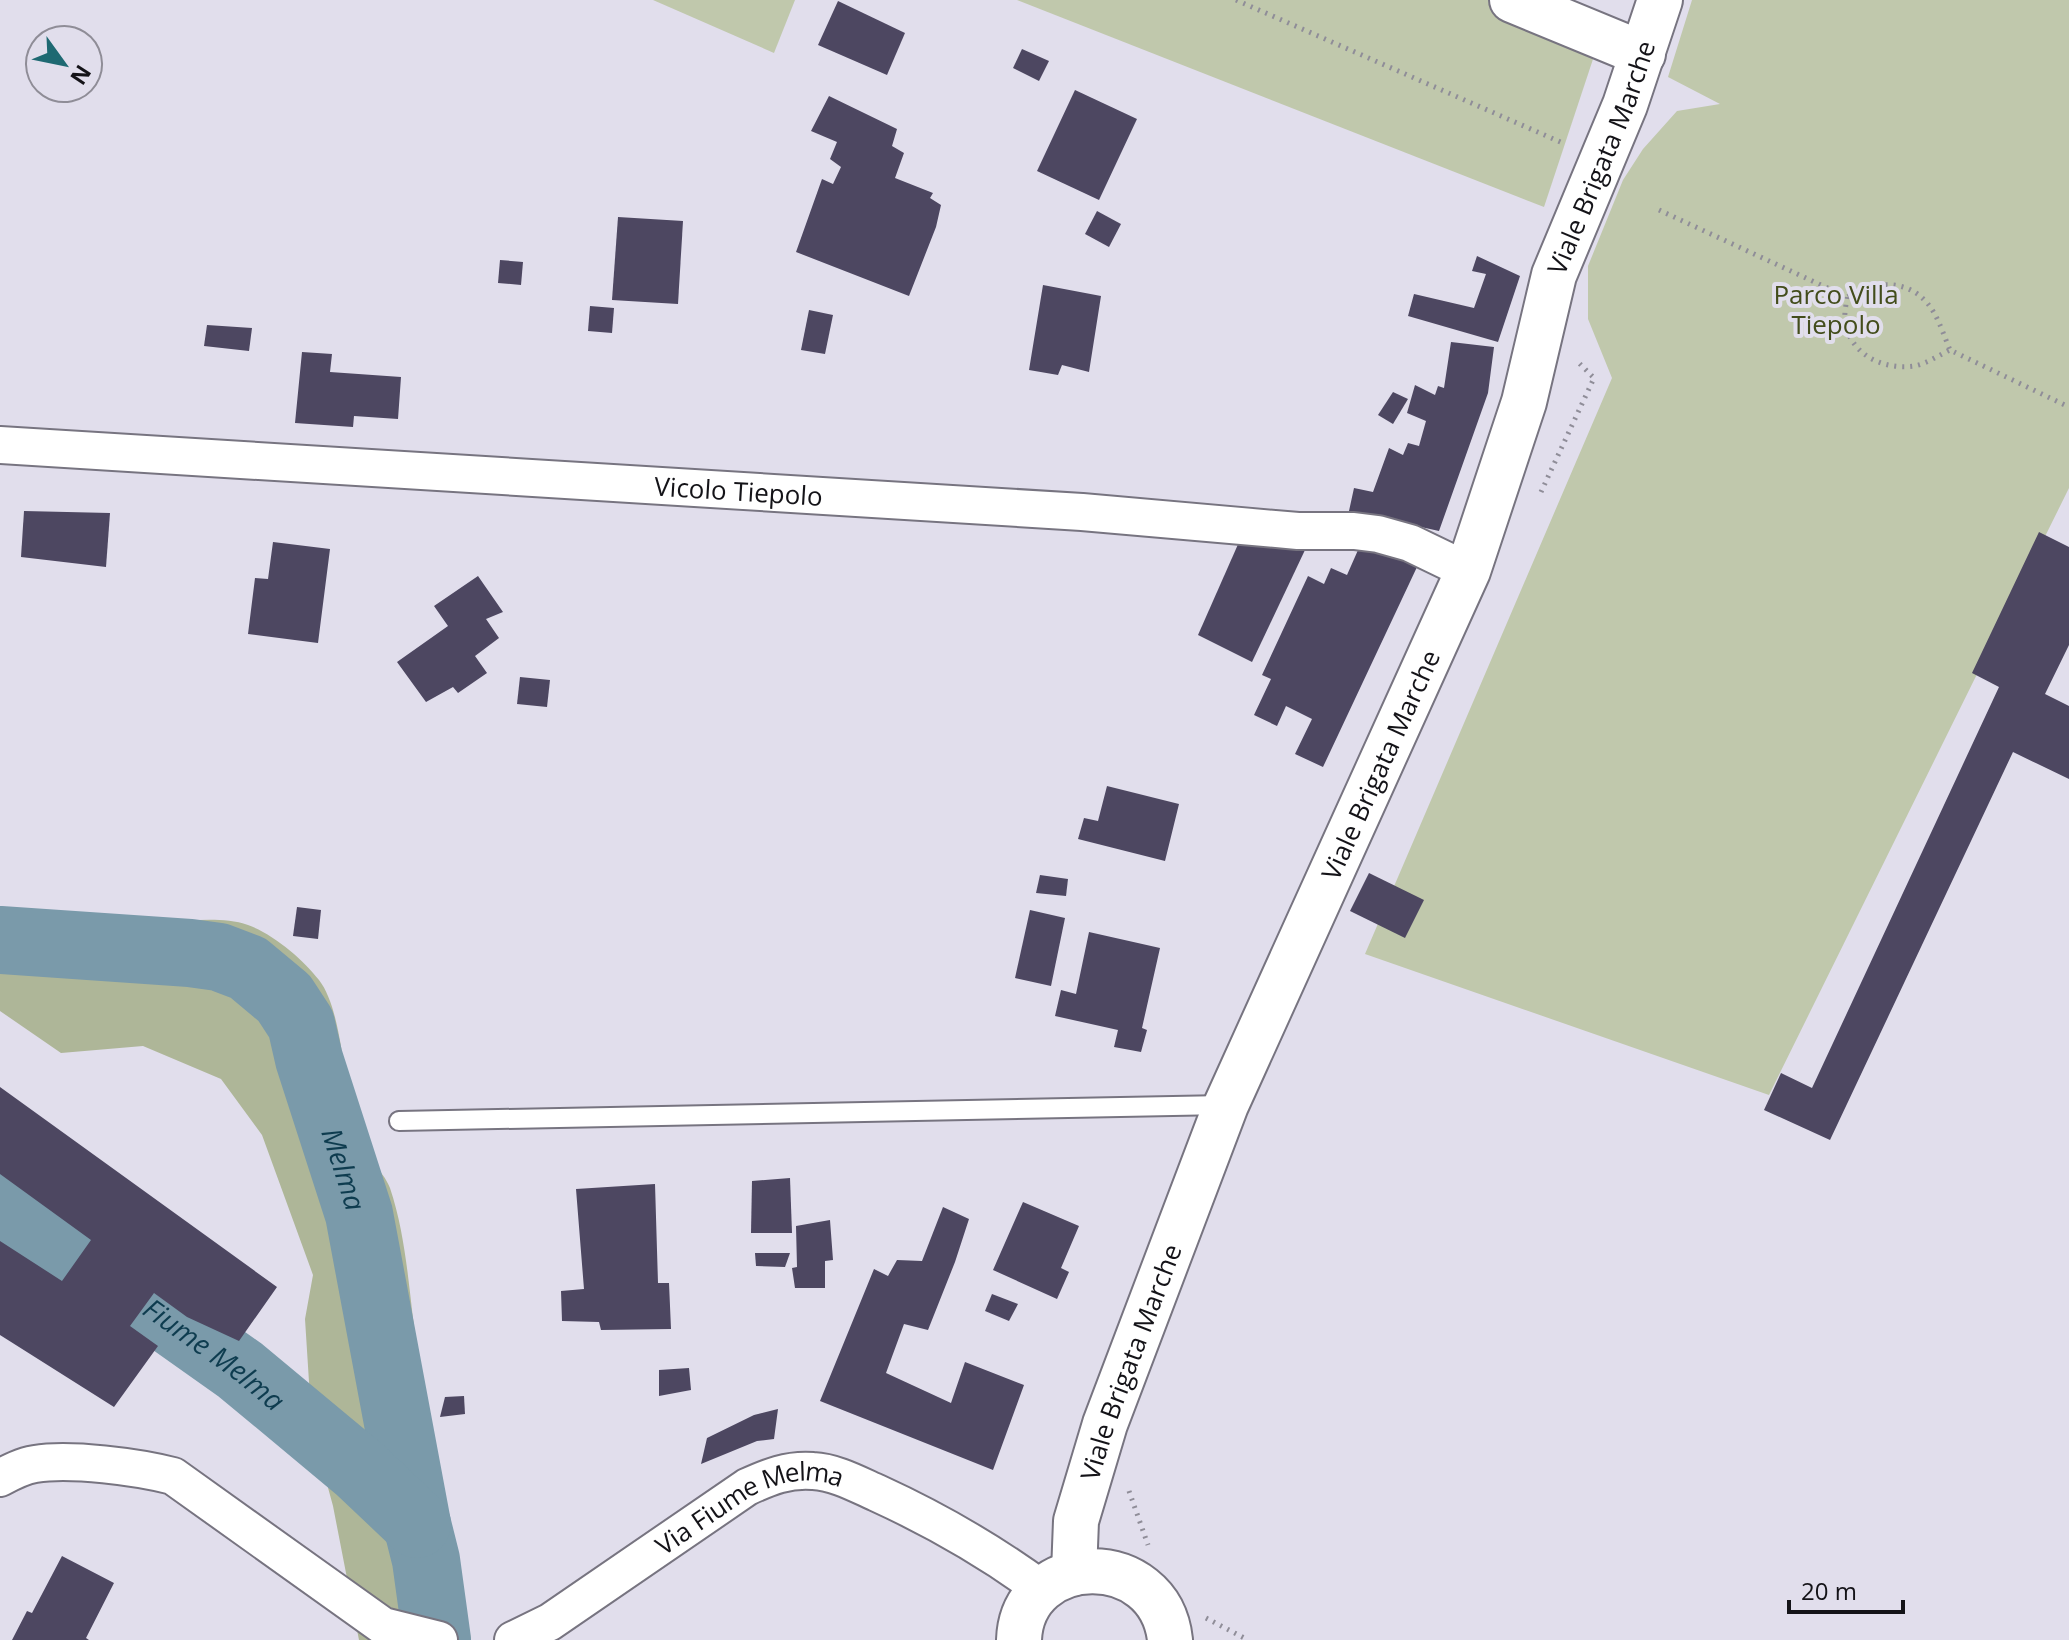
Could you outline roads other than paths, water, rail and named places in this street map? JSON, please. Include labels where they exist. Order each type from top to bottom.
[{"type":"street","points":[[1512,0],[1643,54]]},
{"type":"street","name":"Viale Brigata Marche","points":[[1058,1581],[1105,1424],[1226,1105],[1468,571],[1524,402],[1554,275],[1625,105],[1660,0]]},
{"type":"street","name":"Vicolo Tiepolo","points":[[0,445],[1082,512],[1298,531],[1354,531],[1410,543],[1468,571]]},
{"type":"street","points":[[0,1478],[35,1464],[61,1463],[153,1471],[173,1476],[383,1626],[424,1637]]},
{"type":"street","name":"Via Fiume Melma","points":[[513,1640],[550,1622],[747,1487],[769,1476],[795,1470],[817,1471],[848,1481],[924,1515],[996,1555],[1058,1581]]},
{"type":"street","points":[[1076,1521],[1135,1561],[1139,1584],[1154,1598],[1180,1633]]},
{"type":"street","points":[[996,1555],[1019,1636]]},
{"type":"street","points":[[1019,1636],[1028,1610],[1058,1581],[1135,1561]]},
{"type":"lane","points":[[399,1121],[1226,1105]]},
{"type":"waterway","name":"Melma","points":[[0,940],[219,957],[248,968],[284,998],[301,1024],[309,1059],[359,1214],[426,1560],[437,1640]]},
{"type":"waterway","name":"Fiume Melma","points":[[0,1200],[240,1370],[359,1469],[417,1524]]},
{"type":"park label","name":"Parco Villa Tiepolo","points":[[1836,309]]}]
